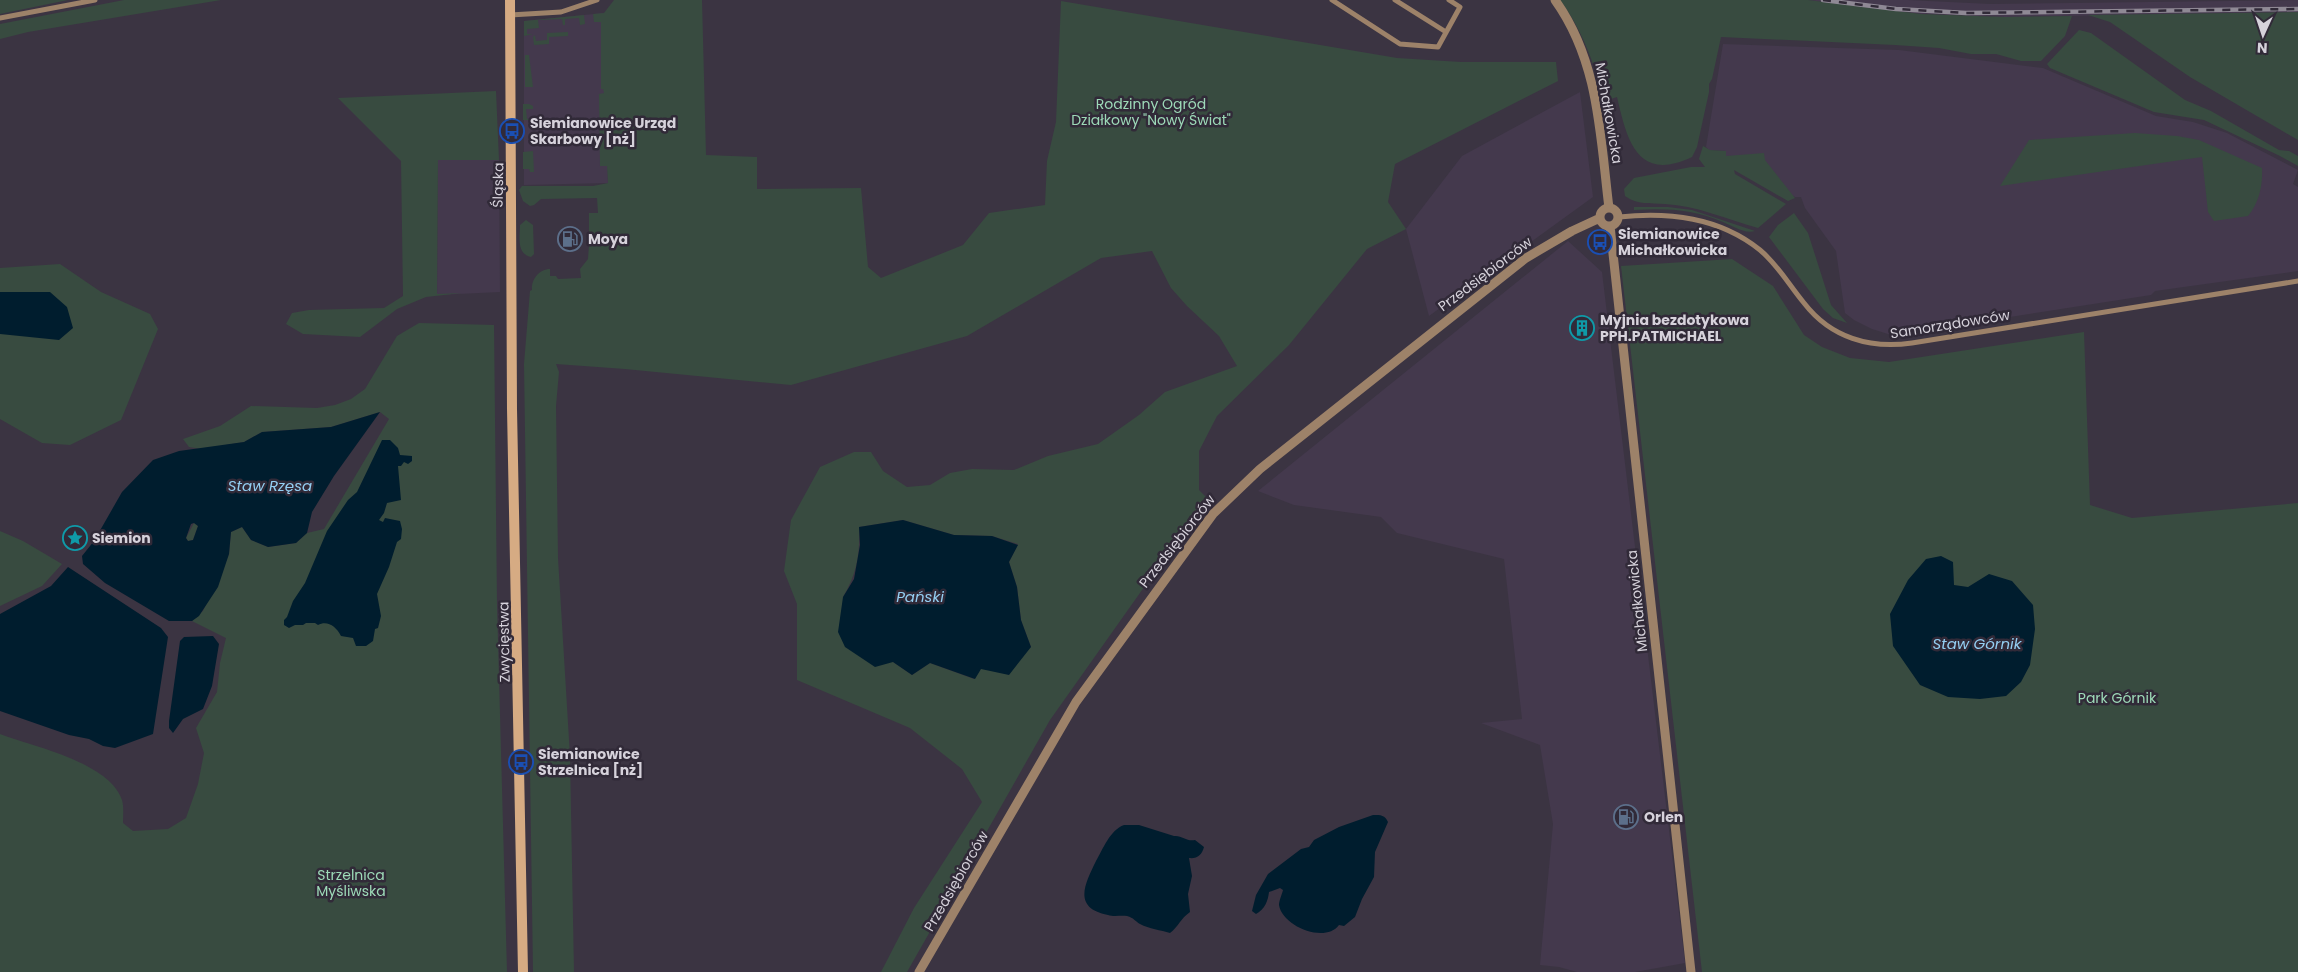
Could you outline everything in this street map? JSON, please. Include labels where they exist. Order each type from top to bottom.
[{"type":"main road","name":"Śląska","points":[[510,0],[512,311]]},
{"type":"main road","name":"Zwycięstwa","points":[[512,311],[523,972]]},
{"type":"street","points":[[0,18],[95,0]]},
{"type":"street","points":[[510,15],[561,12],[597,0]]},
{"type":"street","points":[[1332,0],[1400,44],[1438,47],[1460,7],[1448,0]]},
{"type":"street","points":[[1395,0],[1446,32]]},
{"type":"street","name":"Michałkowicka","points":[[1555,0],[1580,43],[1590,72],[1609,208]]},
{"type":"street","points":[[1609,208],[1616,210],[1619,217],[1616,224],[1610,226],[1602,223],[1600,218],[1603,210],[1609,208]]},
{"type":"street","name":"Samorządowców","points":[[1619,217],[1647,214],[1680,216],[1702,220],[1730,231],[1767,257],[1784,275],[1805,305],[1824,324],[1850,338],[1881,345],[1912,343],[2298,281]]},
{"type":"street","name":"Przedsiębiorców","points":[[919,972],[1076,702],[1213,514],[1260,469],[1526,258],[1583,225],[1600,218]]},
{"type":"street","name":"Michałkowicka","points":[[1610,226],[1691,972]]},
{"type":"shaded area","points":[[1808,0],[1908,0],[1990,4],[2298,0],[2298,12],[2005,17],[1921,14]]},
{"type":"shaded area","points":[[604,13],[608,183],[524,185],[524,21]]},
{"type":"shaded area","points":[[1723,44],[1899,50],[2043,68],[2156,116],[2193,122],[2227,133],[2298,170],[2293,184],[2298,187],[2298,271],[2155,291],[2151,295],[1900,334],[1888,334],[1872,329],[1845,313],[1836,251],[1805,208],[1801,197],[1795,197],[1726,156],[1725,151],[1709,150],[1706,147]]},
{"type":"shaded area","points":[[1580,92],[1593,197],[1429,316],[1406,229],[1462,156]]},
{"type":"shaded area","points":[[438,160],[499,160],[500,292],[437,295]]},
{"type":"shaded area","points":[[1568,241],[1602,272],[1685,963],[1635,972],[1577,972],[1559,967],[1540,965],[1553,824],[1540,745],[1481,723],[1522,719],[1504,559],[1397,533],[1381,517],[1294,505],[1258,491]]},
{"type":"green space","points":[[0,0],[68,0],[0,14]]},
{"type":"green space","points":[[124,0],[221,0],[28,32],[0,39],[0,24]]},
{"type":"green space","name":"Rodzinny Ogród Działkowy \"Nowy Świat\"","points":[[614,0],[702,0],[706,155],[757,157],[757,189],[861,188],[868,267],[881,278],[963,245],[989,213],[1045,205],[1047,161],[1056,122],[1061,1],[1397,58],[1461,62],[1556,62],[1558,81],[1395,164],[1388,202],[1406,229],[1367,249],[1289,345],[1217,416],[1199,451],[1199,490],[1210,501],[1147,583],[1050,720],[907,972],[881,972],[914,908],[982,802],[962,769],[910,728],[797,680],[797,604],[784,571],[791,520],[820,467],[854,452],[871,452],[883,471],[907,487],[930,485],[950,473],[972,469],[1014,470],[1048,456],[1098,444],[1139,415],[1165,392],[1237,366],[1219,336],[1171,288],[1152,251],[1101,258],[967,336],[791,385],[556,364],[559,372],[556,406],[558,558],[570,756],[574,972],[533,972],[524,364],[530,291],[536,276],[546,269],[550,269],[550,276],[556,276],[558,279],[581,278],[580,269],[588,259],[589,245],[593,244],[592,236],[589,236],[589,213],[598,213],[597,198],[541,199],[530,206],[523,201],[519,190],[522,186],[593,186],[608,183],[607,166],[600,166],[599,94],[604,93],[603,89],[601,89],[601,22],[594,22],[593,14],[604,13]],"holes":[[[903,520],[954,535],[992,536],[1018,544],[1009,562],[1017,587],[1021,620],[1031,647],[980,669],[974,679],[930,663],[912,675],[893,662],[843,597],[852,580],[857,564],[859,527]]]},
{"type":"green space","points":[[1560,0],[1808,0],[1921,14],[2005,17],[2072,16],[2065,36],[2041,61],[2021,61],[1996,54],[1971,54],[1939,48],[1721,37],[1712,79],[1709,84],[1697,147],[1692,157],[1673,164],[1658,165],[1647,161],[1638,153],[1631,142],[1625,128],[1617,97],[1611,99],[1607,107],[1614,143],[1611,144],[1605,106],[1588,50],[1580,32]]},
{"type":"green space","points":[[2298,12],[2298,140],[2190,77],[2110,22],[2088,15]]},
{"type":"green space","points":[[584,15],[585,24],[580,25],[579,18],[565,19],[565,25],[563,25],[562,19],[538,20],[539,28],[527,29],[527,34],[533,34],[524,36],[524,21]]},
{"type":"green space","points":[[2079,30],[2091,33],[2185,100],[2211,111],[2279,150],[2289,151],[2298,156],[2298,166],[2204,120],[2154,112],[2050,68],[2047,64]]},
{"type":"green space","points":[[568,32],[568,36],[549,37],[549,44],[534,45],[533,37],[535,35],[536,41],[547,40],[547,33]]},
{"type":"green space","points":[[525,55],[529,55],[533,87],[525,87]]},
{"type":"green space","points":[[496,91],[499,160],[438,160],[437,294],[462,293],[426,297],[397,309],[360,337],[303,334],[286,324],[292,313],[309,310],[384,308],[403,296],[401,161],[338,98]]},
{"type":"green space","points":[[523,104],[533,106],[533,109],[526,109],[527,119],[544,116],[544,120],[523,120]]},
{"type":"green space","points":[[2135,133],[2177,136],[2199,140],[2262,168],[2260,193],[2252,211],[2248,216],[2214,221],[2208,212],[2202,157],[2000,186],[2029,140]]},
{"type":"green space","points":[[1703,146],[1710,150],[1726,151],[1726,156],[1764,153],[1765,160],[1795,198],[1788,201],[1734,170],[1735,174],[1786,204],[1758,228],[1700,210],[1677,205],[1639,202],[1625,196],[1624,189],[1634,178],[1691,167],[1705,167],[1699,159]]},
{"type":"green space","points":[[533,151],[534,172],[530,172],[529,169],[523,169],[523,152]]},
{"type":"green space","points":[[1634,207],[1668,207],[1692,210],[1755,231],[1743,231],[1701,214],[1668,209],[1634,210]]},
{"type":"green space","points":[[1794,213],[1808,233],[1831,305],[1847,323],[1833,318],[1823,309],[1769,237],[1778,225]]},
{"type":"green space","points":[[526,220],[533,225],[534,254],[531,257],[523,252],[520,244],[520,225]]},
{"type":"green space","name":"Park Górnik","points":[[1732,259],[1773,286],[1804,335],[1822,347],[1850,358],[1889,362],[2084,332],[2090,505],[2132,518],[2298,503],[2298,972],[1702,972],[1621,266]]},
{"type":"green space","points":[[60,264],[101,292],[150,314],[158,329],[121,420],[70,445],[42,443],[0,419],[0,334],[50,292],[0,292],[0,268]]},
{"type":"green space","name":"Strzelnica Myśliwska","points":[[419,323],[494,325],[497,604],[507,972],[0,972],[0,734],[69,758],[102,775],[114,787],[122,800],[123,823],[133,831],[168,829],[186,818],[198,784],[204,753],[196,728],[217,692],[220,663],[226,638],[192,621],[203,611],[229,554],[231,532],[242,527],[251,540],[268,547],[296,543],[307,533],[324,529],[389,419],[380,412],[331,427],[262,432],[244,442],[202,449],[189,447],[183,439],[220,426],[251,406],[317,408],[335,405],[351,399],[365,389],[397,336]]},
{"type":"green space","points":[[194,523],[198,526],[193,540],[188,541],[186,538]]},
{"type":"green space","points":[[0,531],[23,541],[62,564],[42,586],[0,606]]},
{"type":"water","points":[[0,292],[50,292],[67,307],[73,328],[59,340],[0,334]]},
{"type":"water","name":"Staw Rzęsa","points":[[380,412],[334,476],[312,512],[307,533],[296,543],[268,547],[251,540],[242,527],[231,532],[229,554],[218,587],[199,616],[192,621],[169,621],[105,583],[83,564],[82,556],[94,541],[122,492],[153,460],[179,451],[244,442],[262,432],[331,427]],"holes":[[[194,523],[198,526],[193,540],[188,541],[186,538],[191,524]]]},
{"type":"water","points":[[382,440],[390,440],[398,448],[400,455],[412,456],[412,461],[408,464],[404,462],[401,466],[398,466],[401,500],[387,503],[384,513],[379,520],[383,522],[385,518],[400,521],[402,529],[401,539],[397,542],[389,567],[377,594],[381,616],[378,628],[375,629],[373,641],[366,646],[356,646],[353,638],[341,636],[337,629],[325,623],[318,625],[306,623],[289,628],[284,625],[284,620],[293,601],[305,583],[327,531],[348,500],[357,492]]},
{"type":"water","name":"Pański","points":[[903,520],[954,535],[992,536],[1018,545],[1009,562],[1017,587],[1021,620],[1031,647],[1009,675],[981,669],[975,679],[930,663],[912,675],[893,662],[875,667],[845,647],[838,632],[843,597],[854,579],[860,545],[859,527]]},
{"type":"water","name":"Staw Górnik","points":[[1941,556],[1953,562],[1954,585],[1968,587],[1989,574],[2012,581],[2033,605],[2035,629],[2030,665],[2021,682],[2006,696],[1980,699],[1948,697],[1920,685],[1893,646],[1890,614],[1908,580],[1926,559]]},
{"type":"water","points":[[68,567],[161,628],[168,637],[153,734],[115,748],[103,746],[89,739],[69,735],[0,711],[0,614],[51,586]]},
{"type":"water","points":[[213,636],[219,644],[212,686],[203,709],[183,719],[173,733],[169,728],[169,721],[180,641],[184,637]]},
{"type":"water","points":[[1373,815],[1382,816],[1388,822],[1375,852],[1374,877],[1355,917],[1344,926],[1339,925],[1333,930],[1324,933],[1315,933],[1296,926],[1282,913],[1279,905],[1283,890],[1280,888],[1269,892],[1268,899],[1262,910],[1256,914],[1252,911],[1256,895],[1268,874],[1301,849],[1309,847],[1314,840],[1339,827]]},
{"type":"water","points":[[1124,825],[1139,825],[1174,836],[1195,840],[1204,847],[1199,856],[1189,858],[1192,876],[1188,894],[1190,912],[1170,933],[1144,926],[1127,916],[1110,916],[1097,912],[1089,907],[1085,901],[1085,886],[1096,861],[1111,835]]},
{"type":"railway","points":[[1823,0],[1896,9],[1966,13],[2298,9]]},
{"type":"place","name":"Siemianowice Urząd Skarbowy [nż]","points":[[512,131]]},
{"type":"place","name":"Moya","points":[[570,239]]},
{"type":"place","name":"Siemianowice Michałkowicka","points":[[1600,242]]},
{"type":"place","name":"Myjnia bezdotykowa PPH.PATMICHAEL","points":[[1582,328]]},
{"type":"place","name":"Siemion","points":[[75,538]]},
{"type":"place","name":"Siemianowice Strzelnica [nż]","points":[[521,762]]},
{"type":"place","name":"Orlen","points":[[1626,817]]}]
